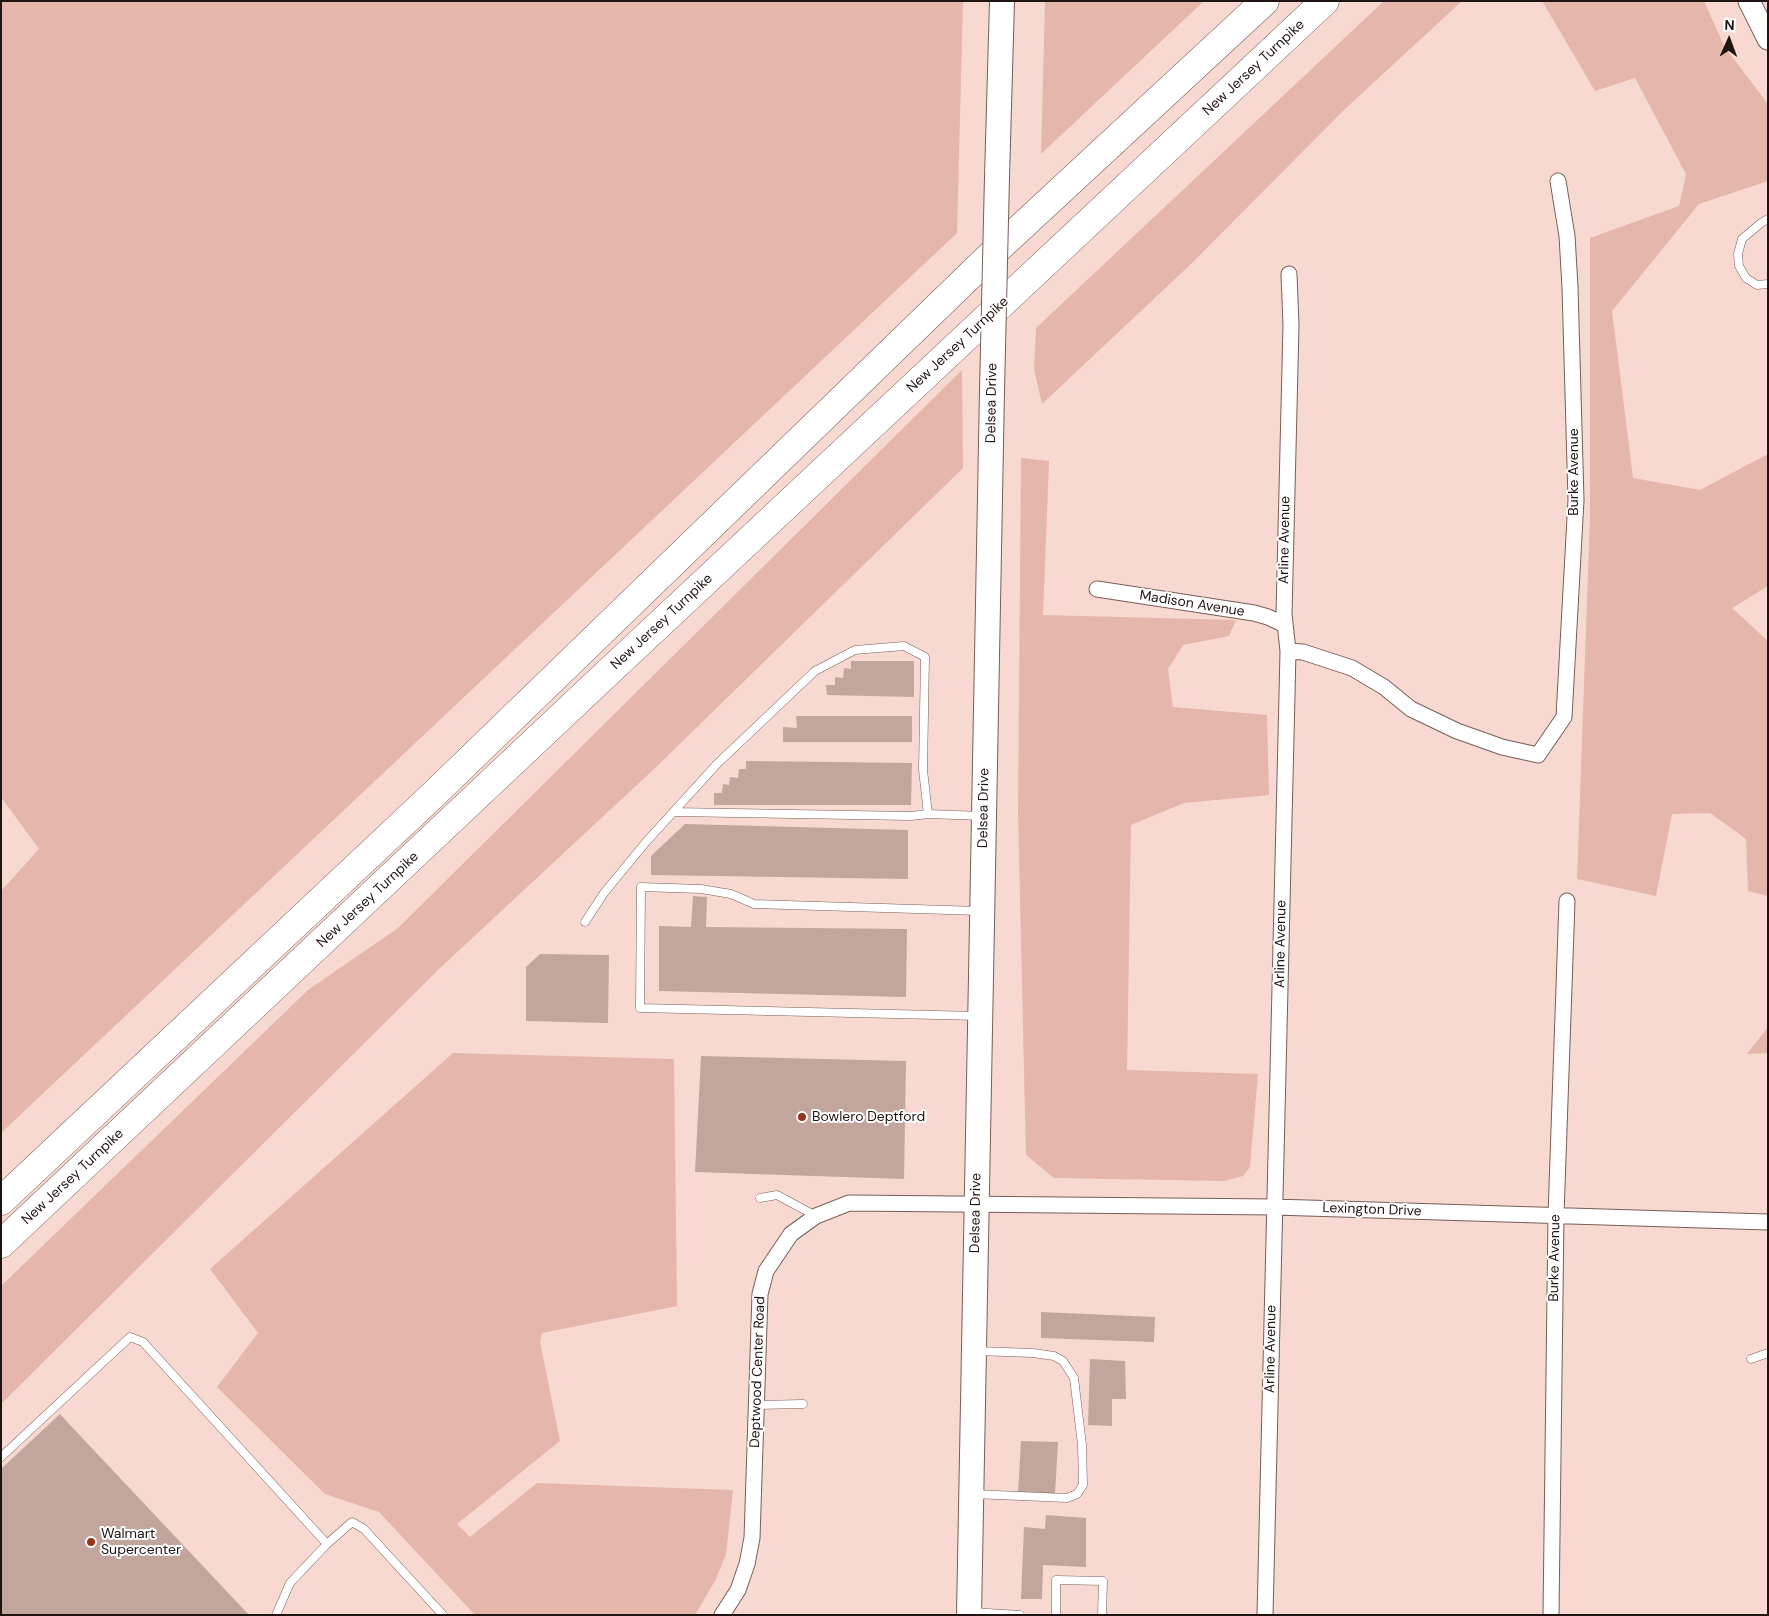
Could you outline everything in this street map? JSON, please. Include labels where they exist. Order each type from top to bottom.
[{"type":"highway","points":[[1,1201],[434,794],[991,255],[1265,1]]},
{"type":"highway","name":"New Jersey Turnpike","points":[[1,1244],[1325,1]]},
{"type":"main road","name":"Delsea Drive","points":[[969,1614],[992,390],[1002,1]]},
{"type":"street","points":[[1749,1],[1768,39]]},
{"type":"street","name":"Burke Avenue","points":[[1288,651],[1303,652],[1352,668],[1384,686],[1411,709],[1457,731],[1502,747],[1538,755],[1564,717],[1576,500],[1570,287],[1567,236],[1558,181]]},
{"type":"street","name":"Arline Avenue","points":[[1265,1615],[1288,651],[1284,614],[1291,325],[1288,274]]},
{"type":"street","name":"Madison Avenue","points":[[1097,589],[1254,613],[1285,625]]},
{"type":"street","name":"Burke Avenue","points":[[1551,1615],[1556,1215],[1566,901]]},
{"type":"street","name":"Deptwood Center Road","points":[[722,1615],[738,1590],[747,1564],[752,1538],[760,1294],[766,1271],[791,1234],[816,1216],[849,1203],[976,1204]]},
{"type":"street","name":"Lexington Drive","points":[[976,1204],[1274,1207],[1768,1222]]},
{"type":"lane","points":[[1768,219],[1742,238],[1738,254],[1739,266],[1746,278],[1757,285],[1768,284]]},
{"type":"lane","points":[[585,922],[604,893],[717,764],[815,671],[855,650],[904,646],[925,657],[923,770],[928,814]]},
{"type":"lane","points":[[674,812],[984,816]]},
{"type":"lane","points":[[980,1016],[640,1008],[641,887],[701,889],[731,894],[754,904],[982,911]]},
{"type":"lane","points":[[760,1198],[777,1196],[816,1216]]},
{"type":"lane","points":[[1,1457],[130,1337],[143,1342],[327,1544]]},
{"type":"lane","points":[[971,1494],[1067,1498],[1077,1494],[1084,1485],[1082,1445],[1074,1378],[1063,1360],[1054,1356],[1033,1353],[974,1351]]},
{"type":"lane","points":[[1751,1359],[1768,1353]]},
{"type":"lane","points":[[757,1405],[803,1404]]},
{"type":"lane","points":[[276,1615],[290,1584],[327,1544],[352,1522],[364,1529],[443,1615]]},
{"type":"lane","points":[[1056,1615],[1056,1580],[1103,1581],[1102,1615]]},
{"type":"lane","points":[[969,1614],[1020,1615]]},
{"type":"shaded area","points":[[1,1],[963,1],[957,233],[1,1133],[1,891],[39,849],[1,797]]},
{"type":"shaded area","points":[[1045,1],[1204,1],[1041,154]]},
{"type":"shaded area","points":[[1384,1],[1462,1],[1345,109],[1191,264],[1042,404],[1034,369],[1036,328]]},
{"type":"shaded area","points":[[1542,1],[1704,1],[1724,46],[1768,104],[1768,181],[1699,204],[1612,311],[1633,478],[1700,490],[1768,454],[1768,586],[1732,608],[1768,641],[1768,896],[1748,891],[1746,839],[1710,813],[1672,814],[1656,896],[1577,879],[1590,517],[1590,238],[1679,206],[1686,174],[1635,78],[1595,91]]},
{"type":"shaded area","points":[[962,370],[963,468],[653,770],[439,969],[1,1404],[1,1286],[308,990],[398,928]]},
{"type":"shaded area","points":[[1021,458],[1049,461],[1043,615],[1236,620],[1229,636],[1183,645],[1168,669],[1173,707],[1267,715],[1269,795],[1184,803],[1131,825],[1127,1070],[1258,1074],[1250,1167],[1243,1176],[1224,1181],[1054,1178],[1026,1155],[1018,812]]},
{"type":"shaded area","points":[[1768,1027],[1768,1053],[1747,1054]]},
{"type":"shaded area","points":[[453,1053],[674,1059],[677,1306],[542,1333],[540,1342],[560,1441],[457,1524],[470,1537],[537,1483],[733,1490],[726,1554],[716,1579],[695,1615],[475,1615],[379,1512],[325,1494],[217,1387],[258,1333],[210,1269]]},
{"type":"building","points":[[851,661],[914,661],[914,697],[827,695],[826,685],[835,685],[835,677],[843,678],[844,668],[851,669]]},
{"type":"building","points":[[796,716],[912,716],[912,742],[783,742],[783,727],[797,728]]},
{"type":"building","points":[[746,761],[912,763],[911,805],[714,805],[714,793],[722,793],[723,784],[729,785],[730,777],[738,778],[739,769],[746,769]]},
{"type":"building","points":[[685,824],[908,830],[908,879],[651,875],[651,856]]},
{"type":"building","points":[[693,896],[707,897],[706,927],[907,929],[906,997],[659,991],[659,926],[691,927]]},
{"type":"building","points":[[540,954],[609,955],[608,1023],[526,1021],[526,967]]},
{"type":"building","name":"Bowlero Deptford","points":[[701,1056],[906,1061],[904,1179],[695,1172]]},
{"type":"building","points":[[1041,1312],[1155,1317],[1154,1342],[1041,1338]]},
{"type":"building","points":[[1090,1359],[1125,1361],[1126,1399],[1112,1399],[1112,1426],[1088,1425]]},
{"type":"building","name":"Walmart Supercenter","points":[[60,1414],[249,1615],[1,1615],[1,1469]]},
{"type":"building","points":[[1021,1441],[1058,1442],[1055,1495],[1018,1493]]},
{"type":"building","points":[[1046,1515],[1086,1518],[1086,1567],[1043,1565],[1042,1599],[1021,1599],[1024,1527],[1045,1529]]},
{"type":"place","name":"Bowlero Deptford","points":[[802,1117]]},
{"type":"place","name":"Walmart Supercenter","points":[[91,1542]]}]
